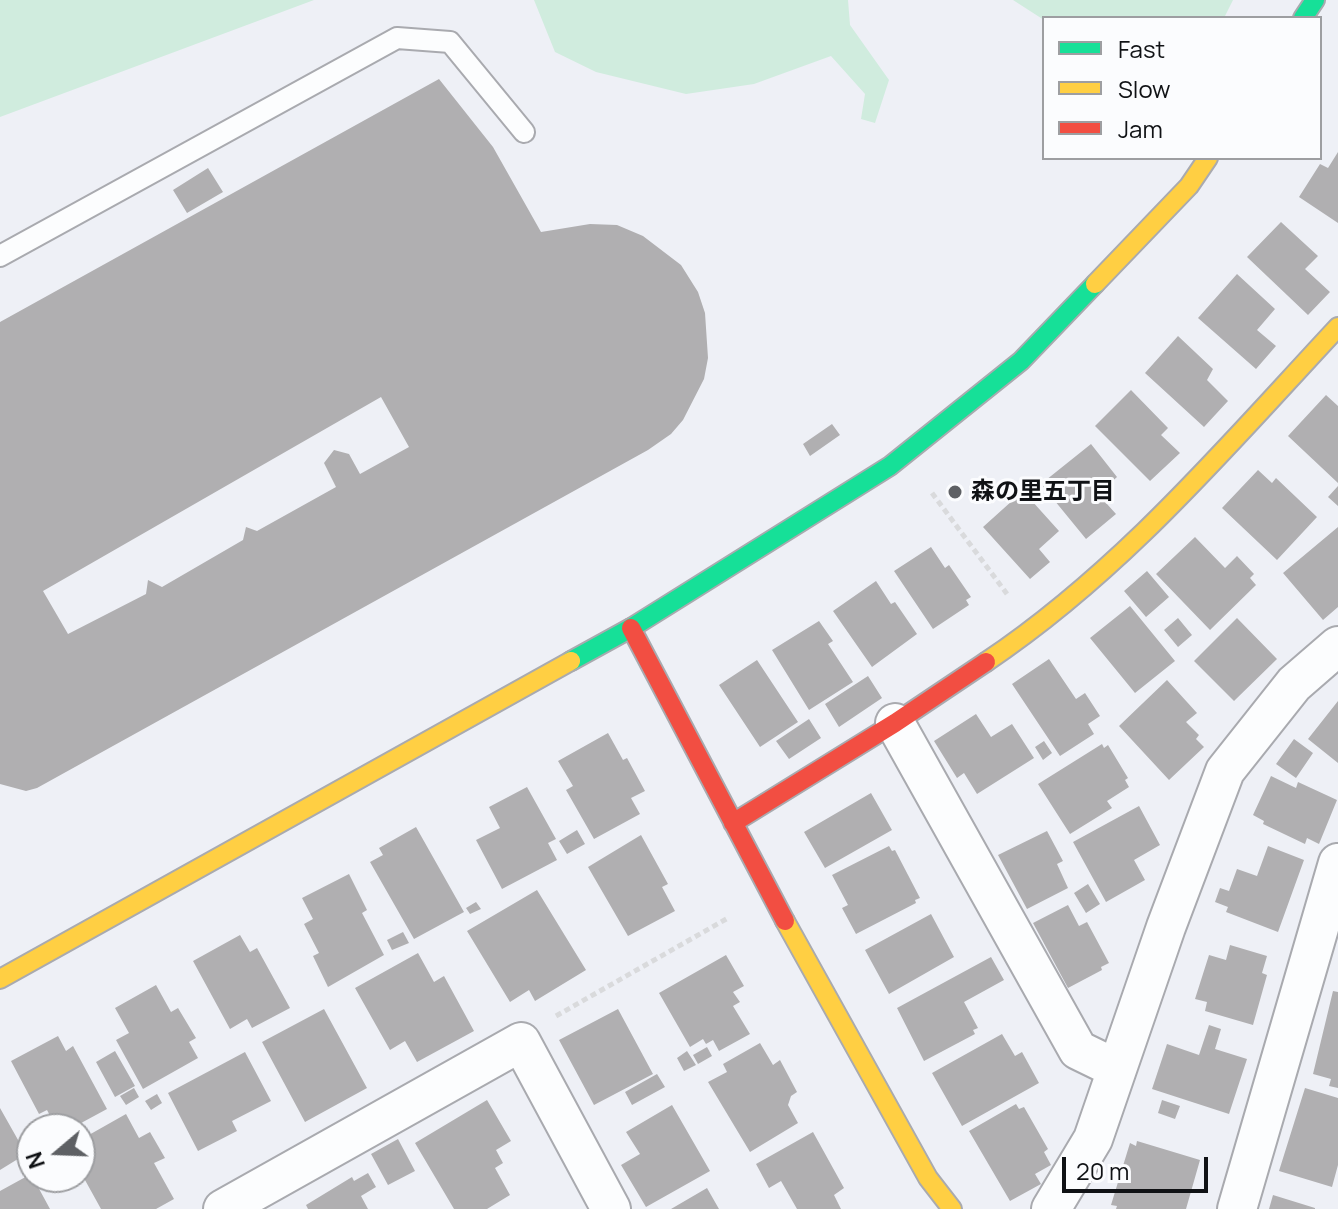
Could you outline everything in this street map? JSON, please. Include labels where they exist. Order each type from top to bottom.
[{"type":"street","points":[[0,979],[631,628],[904,456],[1021,361],[1189,186],[1207,160]]},
{"type":"street","points":[[733,823],[895,723],[1034,630],[1148,531],[1338,327]]},
{"type":"street","points":[[631,628],[770,894],[928,1178],[952,1209]]},
{"type":"street","points":[[1051,1209],[1093,1139],[1225,771],[1294,684],[1338,646]]},
{"type":"street","points":[[895,723],[1078,1050],[1117,1069]]},
{"type":"street","points":[[1237,1209],[1338,863]]},
{"type":"street","points":[[223,1209],[269,1199],[521,1042],[611,1209]]},
{"type":"lane","points":[[0,256],[397,38],[450,42],[524,132]]},
{"type":"path","points":[[904,456],[1034,630]]},
{"type":"path","points":[[521,1042],[529,1032],[770,894]]},
{"type":"green space","points":[[0,0],[314,0],[0,117]]},
{"type":"green space","points":[[534,0],[848,0],[850,25],[889,80],[875,123],[861,119],[865,94],[831,56],[754,84],[686,94],[596,72],[555,52]]},
{"type":"green space","points":[[1013,0],[1233,0],[1225,16],[1042,16],[1042,19]]},
{"type":"building","points":[[439,79],[493,147],[541,232],[590,224],[617,225],[643,236],[681,265],[698,292],[705,313],[708,358],[704,379],[683,420],[671,434],[648,450],[37,788],[26,791],[0,784],[0,322]],"holes":[[[381,397],[409,447],[360,474],[349,454],[334,450],[324,463],[336,487],[257,531],[246,527],[243,540],[162,587],[148,580],[146,594],[68,634],[43,591]]]},
{"type":"building","points":[[1338,152],[1338,223],[1299,197],[1320,164],[1328,168]]},
{"type":"building","points":[[208,168],[223,192],[187,213],[173,190]]},
{"type":"building","points":[[1281,222],[1318,256],[1305,269],[1330,292],[1308,315],[1247,257]]},
{"type":"building","points":[[1237,274],[1275,309],[1257,330],[1276,346],[1256,369],[1198,318]]},
{"type":"building","points":[[1178,336],[1213,369],[1207,380],[1228,401],[1204,427],[1145,373]]},
{"type":"building","points":[[1131,390],[1168,428],[1161,435],[1180,453],[1150,481],[1095,426]]},
{"type":"building","points":[[1326,395],[1338,406],[1338,483],[1288,436]]},
{"type":"building","points":[[832,424],[840,435],[810,456],[803,444]]},
{"type":"building","points":[[1091,444],[1117,477],[1098,494],[1116,514],[1086,539],[1041,484]]},
{"type":"building","points":[[1258,470],[1272,483],[1276,478],[1317,517],[1277,560],[1222,508]]},
{"type":"building","points":[[1338,486],[1338,506],[1328,497]]},
{"type":"building","points":[[1023,491],[1059,531],[1039,549],[1050,562],[1030,579],[983,527]]},
{"type":"building","points":[[1338,527],[1338,607],[1323,620],[1283,573]]},
{"type":"building","points":[[1195,537],[1225,568],[1237,556],[1254,574],[1250,578],[1256,585],[1210,630],[1156,574]]},
{"type":"building","points":[[931,547],[945,568],[949,565],[971,597],[966,600],[969,605],[933,629],[894,571]]},
{"type":"building","points":[[1147,571],[1169,597],[1146,617],[1124,591]]},
{"type":"building","points":[[876,581],[917,634],[872,667],[833,611]]},
{"type":"building","points":[[1130,606],[1175,661],[1135,693],[1090,638]]},
{"type":"building","points":[[1178,618],[1192,635],[1178,647],[1164,630]]},
{"type":"building","points":[[1237,618],[1277,659],[1234,701],[1194,661]]},
{"type":"building","points":[[819,621],[833,641],[828,644],[853,682],[809,710],[772,650]]},
{"type":"building","points":[[1049,659],[1076,699],[1085,693],[1100,716],[1088,724],[1094,734],[1060,756],[1012,684]]},
{"type":"building","points":[[757,660],[798,722],[760,747],[719,685]]},
{"type":"building","points":[[868,676],[882,698],[839,727],[825,704]]},
{"type":"building","points":[[1167,680],[1197,713],[1186,722],[1199,735],[1196,739],[1204,747],[1169,780],[1119,726]]},
{"type":"building","points":[[1338,701],[1338,763],[1308,739]]},
{"type":"building","points":[[976,714],[991,737],[1012,724],[1034,758],[977,794],[964,773],[957,778],[934,741]]},
{"type":"building","points":[[809,719],[821,738],[789,759],[776,741]]},
{"type":"building","points":[[608,733],[623,760],[627,758],[645,791],[631,798],[640,814],[594,839],[566,790],[573,786],[558,761]]},
{"type":"building","points":[[1294,739],[1313,753],[1296,778],[1276,764]]},
{"type":"building","points":[[1044,741],[1052,753],[1043,760],[1035,747]]},
{"type":"building","points":[[1102,744],[1104,748],[1108,745],[1128,778],[1125,780],[1129,787],[1107,801],[1112,808],[1070,834],[1038,784]]},
{"type":"building","points":[[1271,776],[1296,788],[1298,782],[1337,800],[1319,844],[1307,838],[1305,844],[1263,824],[1264,821],[1253,815]]},
{"type":"building","points":[[527,787],[556,839],[548,843],[557,860],[502,889],[476,840],[500,828],[489,807]]},
{"type":"building","points":[[871,793],[892,830],[825,868],[804,832]]},
{"type":"building","points":[[1139,806],[1160,845],[1134,860],[1145,880],[1106,902],[1073,842]]},
{"type":"building","points":[[416,827],[464,912],[414,939],[370,862],[383,855],[379,848]]},
{"type":"building","points":[[577,830],[585,844],[567,854],[559,841]]},
{"type":"building","points":[[1047,831],[1063,861],[1057,864],[1068,888],[1027,909],[998,855]]},
{"type":"building","points":[[641,835],[668,884],[662,887],[675,911],[628,936],[588,867]]},
{"type":"building","points":[[889,846],[892,851],[895,850],[920,898],[856,934],[842,908],[848,905],[832,875]]},
{"type":"building","points":[[1268,846],[1304,860],[1278,932],[1226,912],[1228,907],[1215,902],[1220,888],[1229,891],[1237,869],[1257,876]]},
{"type":"building","points":[[349,874],[367,910],[362,913],[384,955],[328,987],[313,956],[319,953],[304,924],[313,919],[302,898]]},
{"type":"building","points":[[1088,884],[1100,904],[1086,913],[1074,893]]},
{"type":"building","points":[[537,890],[586,970],[535,1001],[529,990],[510,1002],[467,931]]},
{"type":"building","points":[[476,902],[481,909],[470,914],[466,908]]},
{"type":"building","points":[[1068,905],[1079,926],[1087,922],[1109,963],[1068,988],[1033,923]]},
{"type":"building","points":[[931,914],[954,957],[889,994],[865,950]]},
{"type":"building","points":[[403,932],[409,943],[392,950],[387,940]]},
{"type":"building","points":[[240,935],[250,952],[257,948],[290,1008],[252,1028],[247,1019],[230,1029],[193,961]]},
{"type":"building","points":[[1230,945],[1267,956],[1262,973],[1267,975],[1253,1025],[1205,1011],[1207,1002],[1195,999],[1209,955],[1226,960]]},
{"type":"building","points":[[418,953],[434,982],[444,976],[474,1031],[417,1062],[405,1041],[390,1050],[355,988]]},
{"type":"building","points":[[726,955],[744,986],[733,992],[740,1002],[733,1006],[750,1034],[719,1051],[713,1040],[706,1044],[703,1039],[690,1047],[659,993]]},
{"type":"building","points":[[991,957],[1004,980],[964,1002],[978,1028],[973,1030],[975,1034],[924,1061],[897,1008]]},
{"type":"building","points":[[156,985],[171,1012],[178,1008],[196,1038],[189,1042],[198,1058],[143,1089],[116,1040],[129,1033],[115,1008]]},
{"type":"building","points":[[1333,991],[1338,992],[1338,1088],[1329,1086],[1331,1079],[1313,1074]]},
{"type":"building","points":[[324,1009],[367,1088],[305,1122],[262,1042]]},
{"type":"building","points":[[618,1009],[653,1074],[594,1105],[559,1040]]},
{"type":"building","points":[[1209,1025],[1221,1029],[1215,1049],[1247,1059],[1229,1114],[1152,1089],[1167,1044],[1199,1055]]},
{"type":"building","points":[[1002,1034],[1015,1056],[1022,1052],[1039,1083],[962,1126],[932,1073]]},
{"type":"building","points":[[58,1036],[66,1051],[73,1046],[107,1109],[96,1115],[49,1113],[47,1110],[38,1113],[11,1061]]},
{"type":"building","points":[[760,1043],[773,1065],[780,1060],[797,1092],[791,1096],[788,1105],[798,1123],[750,1152],[708,1082],[727,1072],[723,1064]]},
{"type":"building","points":[[707,1047],[712,1056],[698,1064],[693,1055]]},
{"type":"building","points":[[115,1051],[135,1086],[115,1097],[96,1062]]},
{"type":"building","points":[[687,1051],[696,1065],[684,1071],[677,1058]]},
{"type":"building","points":[[245,1052],[271,1101],[232,1121],[237,1131],[198,1151],[168,1093]]},
{"type":"building","points":[[657,1074],[665,1087],[632,1105],[625,1092]]},
{"type":"building","points":[[134,1088],[139,1097],[126,1105],[120,1096]]},
{"type":"building","points":[[1305,1088],[1338,1098],[1338,1165],[1332,1187],[1279,1171]]},
{"type":"building","points":[[157,1094],[162,1103],[151,1110],[145,1101]]},
{"type":"building","points":[[487,1100],[511,1141],[496,1150],[503,1163],[495,1168],[510,1195],[487,1209],[454,1209],[415,1143]]},
{"type":"building","points":[[1162,1100],[1180,1106],[1175,1119],[1158,1113]]},
{"type":"building","points":[[1016,1104],[1019,1109],[1024,1107],[1048,1149],[1044,1152],[1051,1165],[1035,1174],[1041,1184],[1010,1201],[969,1131]]},
{"type":"building","points":[[672,1105],[710,1171],[646,1207],[621,1165],[640,1154],[626,1132]]},
{"type":"building","points":[[0,1108],[16,1136],[16,1160],[0,1170]]},
{"type":"building","points":[[126,1114],[139,1138],[150,1132],[165,1158],[154,1163],[174,1199],[156,1209],[101,1209],[92,1193],[96,1193],[96,1131]]},
{"type":"building","points":[[813,1132],[844,1188],[834,1195],[841,1209],[797,1209],[781,1181],[769,1188],[756,1164]]},
{"type":"building","points":[[398,1139],[415,1171],[388,1185],[371,1154]]},
{"type":"building","points":[[1137,1141],[1200,1160],[1186,1209],[1116,1209],[1117,1206],[1111,1205],[1130,1143],[1136,1146]]},
{"type":"building","points":[[368,1173],[376,1187],[361,1196],[368,1209],[308,1209],[306,1205],[352,1177],[354,1181]]},
{"type":"building","points":[[16,1182],[16,1193],[41,1193],[50,1209],[0,1209],[0,1191]]},
{"type":"building","points":[[707,1188],[719,1209],[671,1209]]},
{"type":"building","points":[[1273,1195],[1315,1208],[1315,1209],[1269,1209]]},
{"type":"traffic: fast","points":[[1304,16],[1315,0]]},
{"type":"traffic: fast","points":[[571,661],[631,628],[890,466],[1021,361],[1095,284]]},
{"type":"traffic: slow","points":[[1095,284],[1189,186],[1207,160]]},
{"type":"traffic: slow","points":[[986,662],[1083,588],[1128,547],[1214,461],[1338,327]]},
{"type":"traffic: slow","points":[[0,979],[571,661]]},
{"type":"traffic: slow","points":[[785,921],[928,1178],[952,1209]]},
{"type":"traffic: jam","points":[[631,628],[785,921]]},
{"type":"traffic: jam","points":[[733,823],[895,723],[986,662]]},
{"type":"place","name":"森の里五丁目","points":[[955,492]]}]
